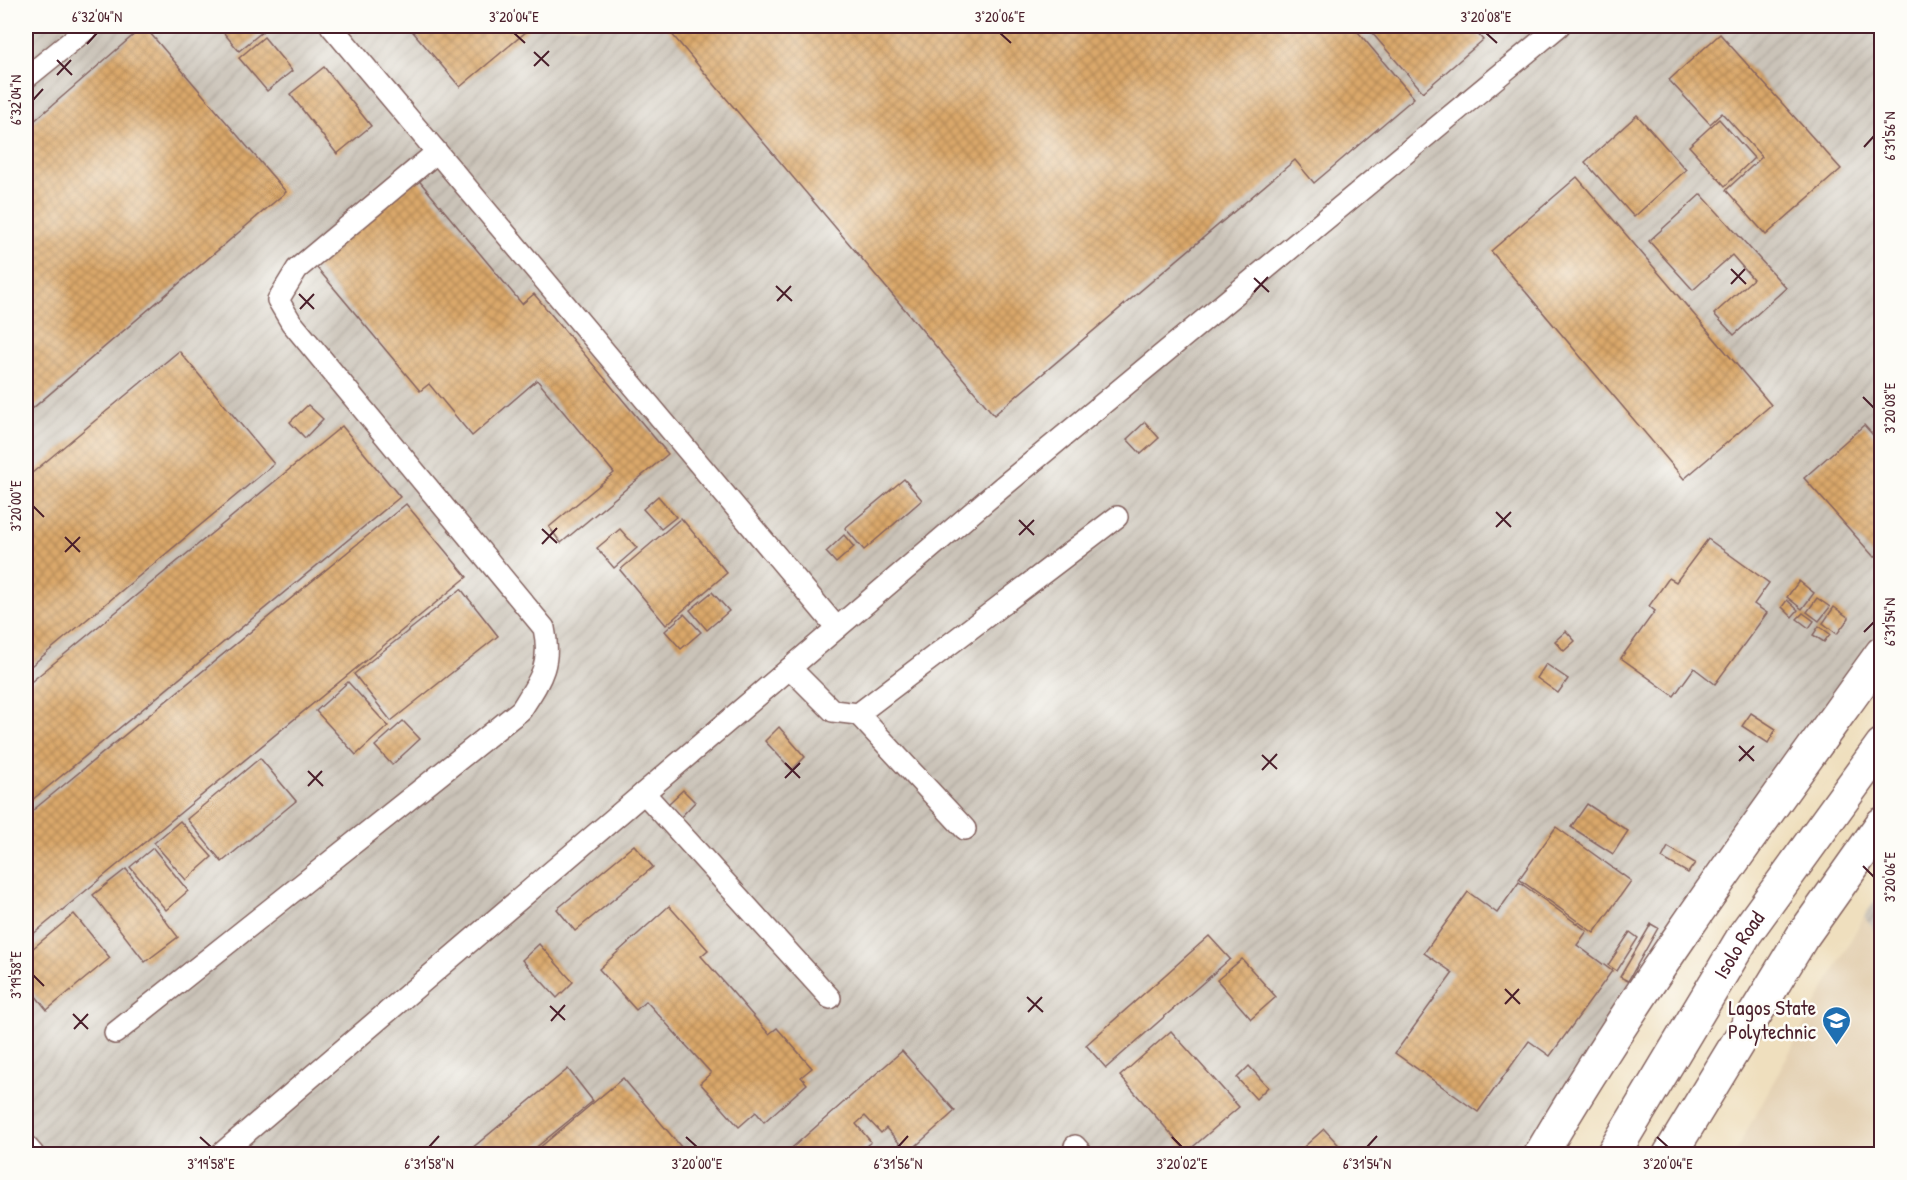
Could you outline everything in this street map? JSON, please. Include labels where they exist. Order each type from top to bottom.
[{"type":"main road","points":[[1541,1155],[1580,1088],[1719,880],[1881,653]]},
{"type":"main road","name":"Isolo Road","points":[[1613,1155],[1745,934],[1881,745]]},
{"type":"main road","points":[[1670,1155],[1802,937],[1881,824]]},
{"type":"lane","points":[[26,78],[90,26]]},
{"type":"lane","points":[[331,26],[837,628]]},
{"type":"lane","points":[[221,1155],[1010,480],[1559,26]]},
{"type":"lane","points":[[115,1033],[521,710],[537,685],[547,662],[548,645],[544,628],[291,322],[278,300],[297,269],[437,152]]},
{"type":"lane","points":[[858,714],[1117,517]]},
{"type":"lane","points":[[790,668],[833,711],[858,714],[965,829]]},
{"type":"lane","points":[[644,793],[830,998]]},
{"type":"lane","points":[[26,1146],[33,1155]]},
{"type":"shaded area","points":[[26,26],[1881,26],[1881,634],[1602,1042],[1519,1154],[26,1154]]},
{"type":"shaded area","points":[[1881,893],[1881,938],[1864,916]]},
{"type":"shaded area","name":"Lagos State Polytechnic","points":[[1864,916],[1881,938],[1881,1154],[1734,1154]]},
{"type":"building","points":[[144,26],[286,192],[26,414],[26,128]]},
{"type":"building","points":[[218,26],[257,26],[262,32],[239,51]]},
{"type":"building","points":[[408,26],[533,26],[460,87]]},
{"type":"building","points":[[665,26],[1353,26],[1414,98],[1314,183],[1295,160],[994,415]]},
{"type":"building","points":[[1366,26],[1471,26],[1483,40],[1423,92]]},
{"type":"building","points":[[1720,34],[1841,169],[1766,235],[1726,190],[1762,157],[1722,113],[1710,124],[1669,80]]},
{"type":"building","points":[[264,37],[292,71],[267,91],[239,58]]},
{"type":"building","points":[[324,67],[371,126],[337,154],[290,94]]},
{"type":"building","points":[[1637,115],[1686,170],[1634,217],[1585,162]]},
{"type":"building","points":[[1719,119],[1754,158],[1725,186],[1689,146]]},
{"type":"building","points":[[416,177],[522,304],[534,294],[668,454],[561,543],[549,527],[614,473],[537,380],[472,436],[429,384],[420,391],[313,263]]},
{"type":"building","points":[[1577,177],[1771,405],[1684,479],[1491,251]]},
{"type":"building","points":[[1701,194],[1786,288],[1734,335],[1714,314],[1753,279],[1732,255],[1693,290],[1649,241]]},
{"type":"building","points":[[179,351],[274,464],[26,670],[26,478]]},
{"type":"building","points":[[308,405],[323,419],[305,438],[290,422]]},
{"type":"building","points":[[1145,422],[1159,438],[1141,454],[1127,439]]},
{"type":"building","points":[[1864,425],[1882,445],[1882,551],[1874,557],[1804,478]]},
{"type":"building","points":[[342,426],[400,497],[26,805],[26,686]]},
{"type":"building","points":[[904,479],[922,500],[864,550],[845,528]]},
{"type":"building","points":[[658,496],[676,517],[661,529],[643,509]]},
{"type":"building","points":[[406,504],[467,577],[26,940],[26,816]]},
{"type":"building","points":[[681,518],[727,573],[666,625],[620,570]]},
{"type":"building","points":[[620,529],[637,548],[614,568],[597,548]]},
{"type":"building","points":[[844,535],[854,547],[836,563],[826,552]]},
{"type":"building","points":[[1708,539],[1769,583],[1754,604],[1767,613],[1715,684],[1694,668],[1674,696],[1621,658],[1655,611],[1649,606],[1669,578],[1676,582]]},
{"type":"building","points":[[1799,581],[1814,593],[1802,609],[1787,597]]},
{"type":"building","points":[[461,589],[498,636],[391,721],[354,674]]},
{"type":"building","points":[[712,592],[729,611],[707,630],[690,610]]},
{"type":"building","points":[[1817,598],[1830,607],[1819,621],[1807,612]]},
{"type":"building","points":[[1787,600],[1798,610],[1792,617],[1782,607]]},
{"type":"building","points":[[1834,607],[1849,618],[1837,634],[1823,623]]},
{"type":"building","points":[[1803,613],[1814,621],[1809,628],[1797,619]]},
{"type":"building","points":[[684,614],[701,632],[681,649],[665,631]]},
{"type":"building","points":[[1819,626],[1830,634],[1824,642],[1813,635]]},
{"type":"building","points":[[1566,631],[1575,641],[1564,651],[1555,641]]},
{"type":"building","points":[[1546,664],[1568,679],[1558,693],[1537,678]]},
{"type":"building","points":[[348,682],[388,726],[356,755],[316,711]]},
{"type":"building","points":[[1751,713],[1776,729],[1768,743],[1742,726]]},
{"type":"building","points":[[403,721],[420,739],[392,765],[375,746]]},
{"type":"building","points":[[779,727],[805,757],[792,770],[765,741]]},
{"type":"building","points":[[260,758],[296,801],[222,862],[187,819]]},
{"type":"building","points":[[683,790],[695,802],[680,818],[667,805]]},
{"type":"building","points":[[1587,804],[1628,831],[1613,854],[1571,827]]},
{"type":"building","points":[[180,821],[212,857],[186,880],[154,843]]},
{"type":"building","points":[[1556,827],[1631,881],[1594,933],[1519,879]]},
{"type":"building","points":[[634,845],[653,867],[575,931],[557,909]]},
{"type":"building","points":[[1668,847],[1695,863],[1688,873],[1662,858]]},
{"type":"building","points":[[153,848],[188,891],[166,910],[130,867]]},
{"type":"building","points":[[126,869],[178,937],[145,962],[93,895]]},
{"type":"building","points":[[1519,882],[1587,931],[1577,945],[1612,971],[1550,1056],[1529,1041],[1478,1112],[1395,1053],[1453,973],[1424,953],[1468,892],[1497,913]]},
{"type":"building","points":[[669,906],[708,950],[701,956],[769,1034],[777,1028],[812,1068],[801,1077],[807,1084],[764,1122],[756,1112],[739,1127],[700,1083],[711,1073],[646,1001],[636,1010],[599,969]]},
{"type":"building","points":[[74,914],[110,958],[47,1010],[26,984],[26,954]]},
{"type":"building","points":[[1651,924],[1658,928],[1628,981],[1620,977]]},
{"type":"building","points":[[1630,932],[1638,938],[1617,971],[1608,965]]},
{"type":"building","points":[[1209,936],[1230,959],[1106,1068],[1086,1045]]},
{"type":"building","points":[[539,944],[573,982],[557,998],[522,960]]},
{"type":"building","points":[[1242,959],[1276,997],[1251,1019],[1217,980]]},
{"type":"building","points":[[1171,1031],[1239,1107],[1187,1152],[1120,1076]]},
{"type":"building","points":[[902,1051],[955,1111],[908,1153],[886,1128],[881,1133],[865,1116],[856,1124],[871,1142],[856,1154],[785,1154]]},
{"type":"building","points":[[1249,1066],[1268,1087],[1256,1099],[1237,1078]]},
{"type":"building","points":[[568,1069],[593,1101],[528,1154],[465,1154]]},
{"type":"building","points":[[623,1078],[687,1154],[532,1154]]},
{"type":"building","points":[[1324,1129],[1347,1154],[1296,1154]]},
{"type":"place","name":"Lagos State Polytechnic","points":[[1837,1046]]}]
